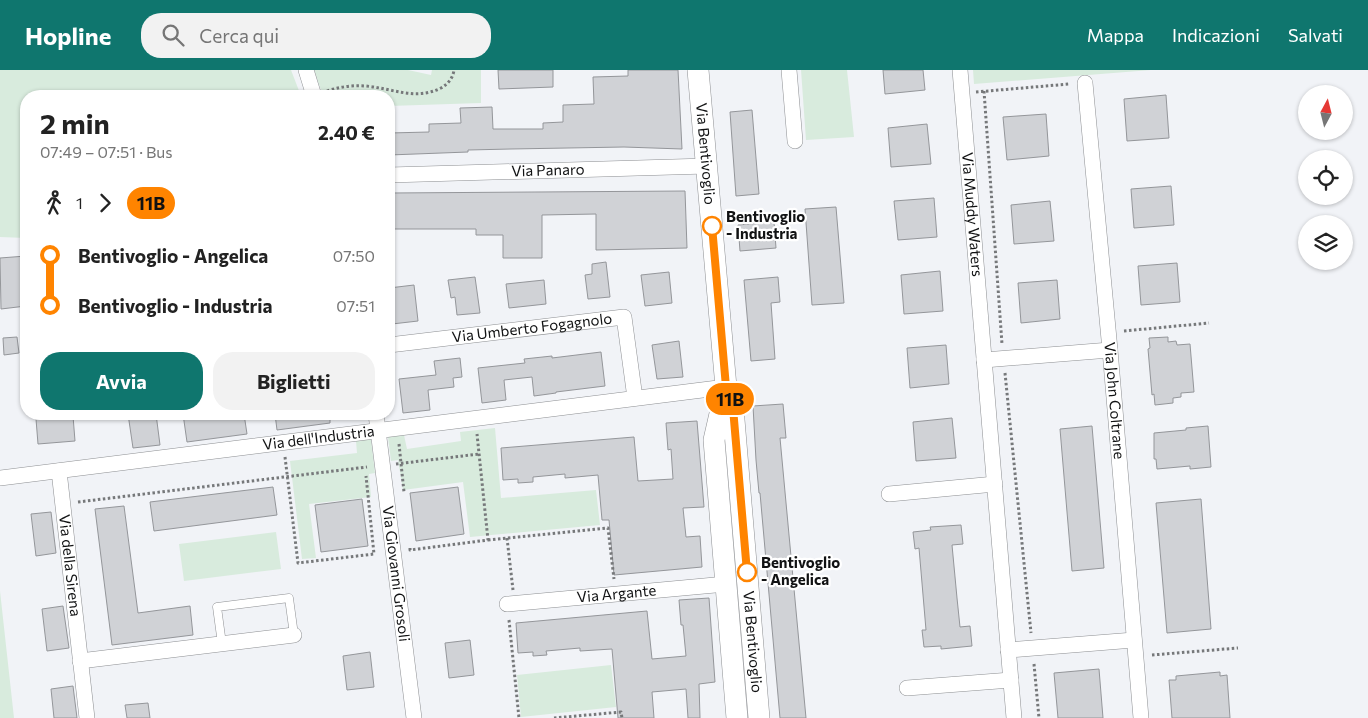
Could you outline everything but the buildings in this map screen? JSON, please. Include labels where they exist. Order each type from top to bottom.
[{"type":"street","points":[[306,70],[316,90]]},
{"type":"street","name":"Via Bentivoglio","points":[[698,70],[726,387],[733,408],[759,718]]},
{"type":"street","points":[[789,70],[795,141]]},
{"type":"street","name":"Via Muddy Waters","points":[[960,70],[1014,718]]},
{"type":"street","name":"Via John Coltrane","points":[[1085,83],[1141,718]]},
{"type":"street","name":"Via Panaro","points":[[395,175],[706,166]]},
{"type":"street","name":"Via Umberto Fogagnolo","points":[[395,345],[624,317],[635,398]]},
{"type":"street","points":[[984,360],[1110,350]]},
{"type":"street","name":"Via Bentivoglio","points":[[726,387],[714,440],[737,718]]},
{"type":"street","name":"Via dell'Industria","points":[[0,478],[726,387]]},
{"type":"street","name":"Via Giovanni Grosoli","points":[[377,420],[414,718]]},
{"type":"street","name":"Via della Sirena","points":[[59,471],[87,718]]},
{"type":"street","points":[[889,494],[995,484]]},
{"type":"street","name":"Via Argante","points":[[507,604],[726,584]]},
{"type":"street","points":[[80,661],[294,635]]},
{"type":"street","points":[[1008,650],[1134,640]]},
{"type":"street","points":[[907,688],[1011,680]]},
{"type":"lane","points":[[222,644],[217,607],[289,598],[294,635]]},
{"type":"path","points":[[395,91],[416,95],[431,92],[446,85],[454,70]]},
{"type":"path","points":[[962,93],[1085,83]]},
{"type":"path","points":[[334,90],[346,86],[366,86],[388,90]]},
{"type":"path","points":[[984,91],[1004,358],[1039,718]]},
{"type":"path","points":[[1108,332],[1209,323]]},
{"type":"path","points":[[475,419],[488,540]]},
{"type":"path","points":[[397,428],[405,502]]},
{"type":"path","points":[[284,443],[298,563],[374,554],[360,433]]},
{"type":"path","points":[[63,504],[479,454]]},
{"type":"path","points":[[409,540],[410,550],[608,528],[616,594]]},
{"type":"path","points":[[508,538],[513,594],[506,594],[518,718]]},
{"type":"path","points":[[1136,657],[1238,648]]},
{"type":"path","points":[[554,718],[621,712],[622,718]]},
{"type":"green space","points":[[0,70],[291,70],[299,90],[20,90],[20,238],[0,237]]},
{"type":"green space","points":[[314,70],[408,70],[431,75],[432,70],[481,70],[481,103],[395,106],[395,90],[321,90]]},
{"type":"green space","points":[[801,70],[847,70],[854,137],[806,140]]},
{"type":"green space","points":[[973,70],[1151,70],[974,84]]},
{"type":"green space","points":[[495,428],[501,498],[596,490],[600,525],[470,537],[463,482],[403,490],[398,460],[391,461],[388,437],[404,435],[407,449],[461,441],[460,432]]},
{"type":"green space","points":[[371,439],[375,473],[369,474],[371,497],[309,504],[316,558],[302,559],[290,461],[357,453],[356,441]]},
{"type":"green space","points":[[276,532],[281,569],[184,581],[179,544]]},
{"type":"green space","points":[[0,591],[14,718],[0,718]]},
{"type":"green space","points":[[611,665],[616,707],[521,717],[517,675]]},
{"type":"bus line","name":"11B","points":[[712,226],[726,387],[733,408],[747,572]]},
{"type":"place","name":"Bentivoglio - Industria","points":[[712,226]]},
{"type":"place","name":"Bentivoglio - Angelica","points":[[747,572]]}]
